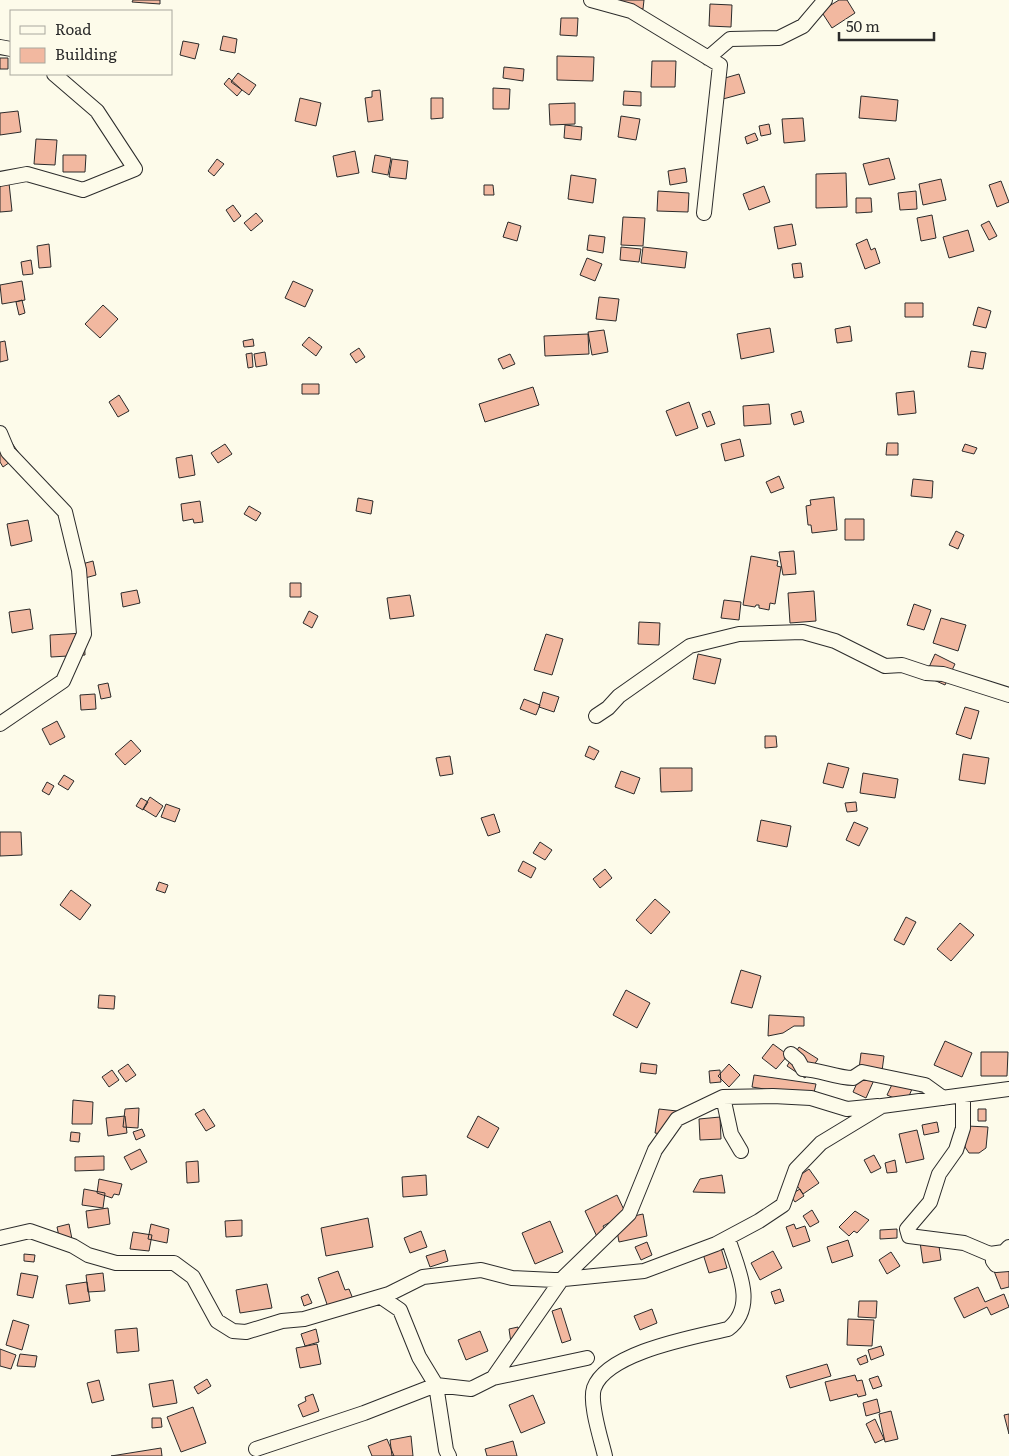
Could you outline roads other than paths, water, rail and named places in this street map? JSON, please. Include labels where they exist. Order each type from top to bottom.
[{"type":"street","points":[[591,0],[631,11],[720,65],[704,213]]},
{"type":"street","points":[[708,58],[730,39],[780,38],[803,26],[824,0]]},
{"type":"street","points":[[0,178],[27,174],[83,190],[134,169],[97,110],[55,75]]},
{"type":"street","points":[[0,433],[8,452],[65,512],[79,570],[84,634],[62,681],[0,724]]},
{"type":"street","points":[[596,716],[608,708],[619,696],[690,646],[739,634],[803,632],[834,641],[885,666],[902,665],[926,673],[942,674],[1009,696]]},
{"type":"street","points":[[791,1054],[798,1060],[803,1069],[818,1070],[842,1078],[854,1078],[862,1072],[925,1085],[943,1098]]},
{"type":"street","points":[[493,1378],[562,1279],[629,1214],[655,1150],[677,1118],[723,1098],[783,1096],[811,1098],[847,1108],[882,1106],[1009,1089]]},
{"type":"street","points":[[962,1096],[962,1128],[956,1150],[939,1174],[930,1202],[906,1229],[909,1236],[913,1238],[925,1236],[964,1243],[982,1252],[1004,1250]]},
{"type":"street","points":[[723,1098],[731,1134],[741,1151]]},
{"type":"street","points":[[0,1238],[30,1231],[72,1246],[88,1255],[116,1263],[174,1263],[193,1278],[217,1321],[233,1331],[246,1332],[282,1321],[304,1319],[381,1297],[423,1277],[481,1270],[512,1278],[562,1279],[644,1271],[728,1238],[759,1222],[783,1205],[796,1169],[821,1143],[882,1106]]},
{"type":"street","points":[[605,1456],[593,1401],[594,1389],[600,1377],[650,1347],[728,1329],[738,1321],[743,1310],[744,1290],[728,1238]]},
{"type":"street","points":[[1004,1250],[993,1261],[996,1265],[1009,1264]]},
{"type":"street","points":[[381,1297],[400,1310],[419,1357],[436,1386],[446,1450],[449,1456]]},
{"type":"street","points":[[256,1450],[436,1386],[472,1389],[493,1378],[587,1358]]}]
